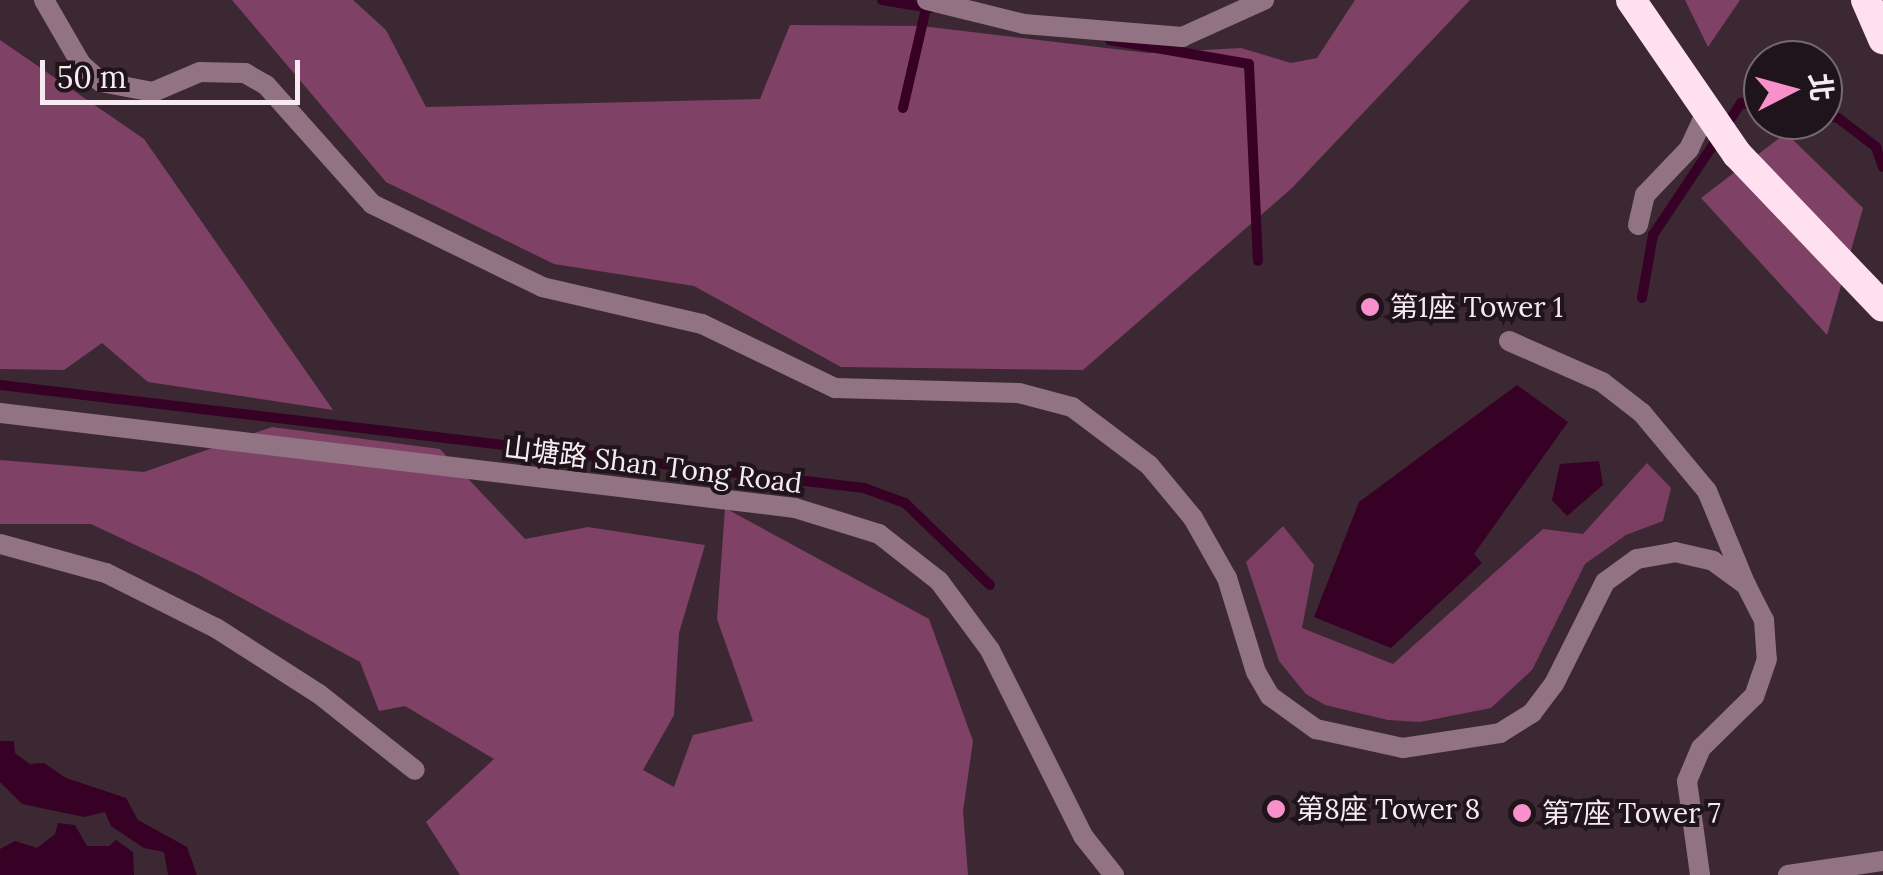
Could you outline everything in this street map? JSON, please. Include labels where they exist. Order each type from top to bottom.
[{"type":"highway","points":[[1631,0],[1737,154],[1883,307]]},
{"type":"highway","points":[[1866,0],[1883,39]]},
{"type":"street","points":[[44,0],[80,64],[101,82],[153,92],[200,72],[246,73],[266,84],[372,204],[542,287],[702,324],[835,388],[1019,393],[1072,407],[1149,466],[1194,518],[1227,578],[1256,672],[1270,696],[1316,729],[1403,748],[1500,733],[1532,713],[1554,684],[1605,582],[1637,560],[1675,552],[1714,561],[1746,585]]},
{"type":"street","points":[[927,0],[1024,24],[1182,37],[1264,0]]},
{"type":"street","points":[[1638,225],[1645,195],[1689,150],[1706,114]]},
{"type":"street","points":[[1509,341],[1602,382],[1642,412],[1707,490],[1764,620],[1767,659],[1754,696],[1701,748],[1687,781],[1700,875]]},
{"type":"street","name":"山塘路 Shan Tong Road","points":[[0,413],[795,508],[879,534],[939,581],[990,650],[1083,836],[1114,875]]},
{"type":"street","points":[[0,544],[106,574],[216,628],[320,694],[415,770]]},
{"type":"street","points":[[1788,875],[1883,861]]},
{"type":"shaded area","points":[[232,0],[353,0],[386,30],[426,107],[760,99],[790,25],[921,26],[1148,53],[1241,48],[1291,63],[1317,58],[1355,0],[1470,0],[1292,188],[1083,370],[841,367],[694,286],[554,264],[386,182]]},
{"type":"shaded area","points":[[1685,0],[1740,0],[1708,47]]},
{"type":"shaded area","points":[[0,40],[144,139],[333,410],[148,382],[102,343],[64,370],[0,369]]},
{"type":"shaded area","points":[[1777,140],[1793,140],[1863,208],[1827,335],[1701,198]]},
{"type":"shaded area","points":[[1517,385],[1568,422],[1474,554],[1482,563],[1391,648],[1314,617],[1359,502]]},
{"type":"shaded area","points":[[272,427],[440,449],[525,539],[588,527],[705,545],[679,633],[674,715],[643,770],[674,787],[693,735],[753,721],[717,619],[725,508],[929,619],[973,741],[963,811],[968,875],[460,875],[426,822],[494,759],[405,706],[379,711],[360,662],[199,575],[91,524],[0,524],[0,460],[144,472]]},
{"type":"shaded area","points":[[1599,461],[1603,485],[1567,516],[1552,500],[1560,464]]},
{"type":"shaded area","points":[[1647,463],[1671,488],[1663,521],[1626,535],[1585,564],[1532,670],[1491,708],[1420,722],[1388,720],[1325,705],[1306,694],[1279,661],[1246,562],[1283,526],[1314,565],[1302,628],[1393,664],[1543,529],[1583,534]]},
{"type":"shaded area","points":[[0,741],[14,741],[15,753],[30,764],[44,763],[66,778],[126,798],[138,820],[187,847],[197,875],[168,875],[164,852],[144,848],[111,826],[105,812],[84,817],[22,804],[0,782]]},
{"type":"shaded area","points":[[58,823],[75,825],[87,846],[109,846],[116,840],[133,852],[134,875],[0,875],[0,849],[15,841],[37,848],[55,834]]},
{"type":"waterway","points":[[882,0],[930,8]]},
{"type":"waterway","points":[[903,108],[926,8]]},
{"type":"waterway","points":[[1110,40],[1249,64],[1258,261]]},
{"type":"waterway","points":[[1642,298],[1653,235],[1743,103]]},
{"type":"waterway","points":[[1843,122],[1876,147],[1883,167]]},
{"type":"waterway","points":[[0,385],[864,488],[905,503],[990,585]]},
{"type":"place","name":"第1座 Tower 1","points":[[1370,307]]},
{"type":"place","name":"第8座 Tower 8","points":[[1276,809]]},
{"type":"place","name":"第7座 Tower 7","points":[[1522,813]]}]
